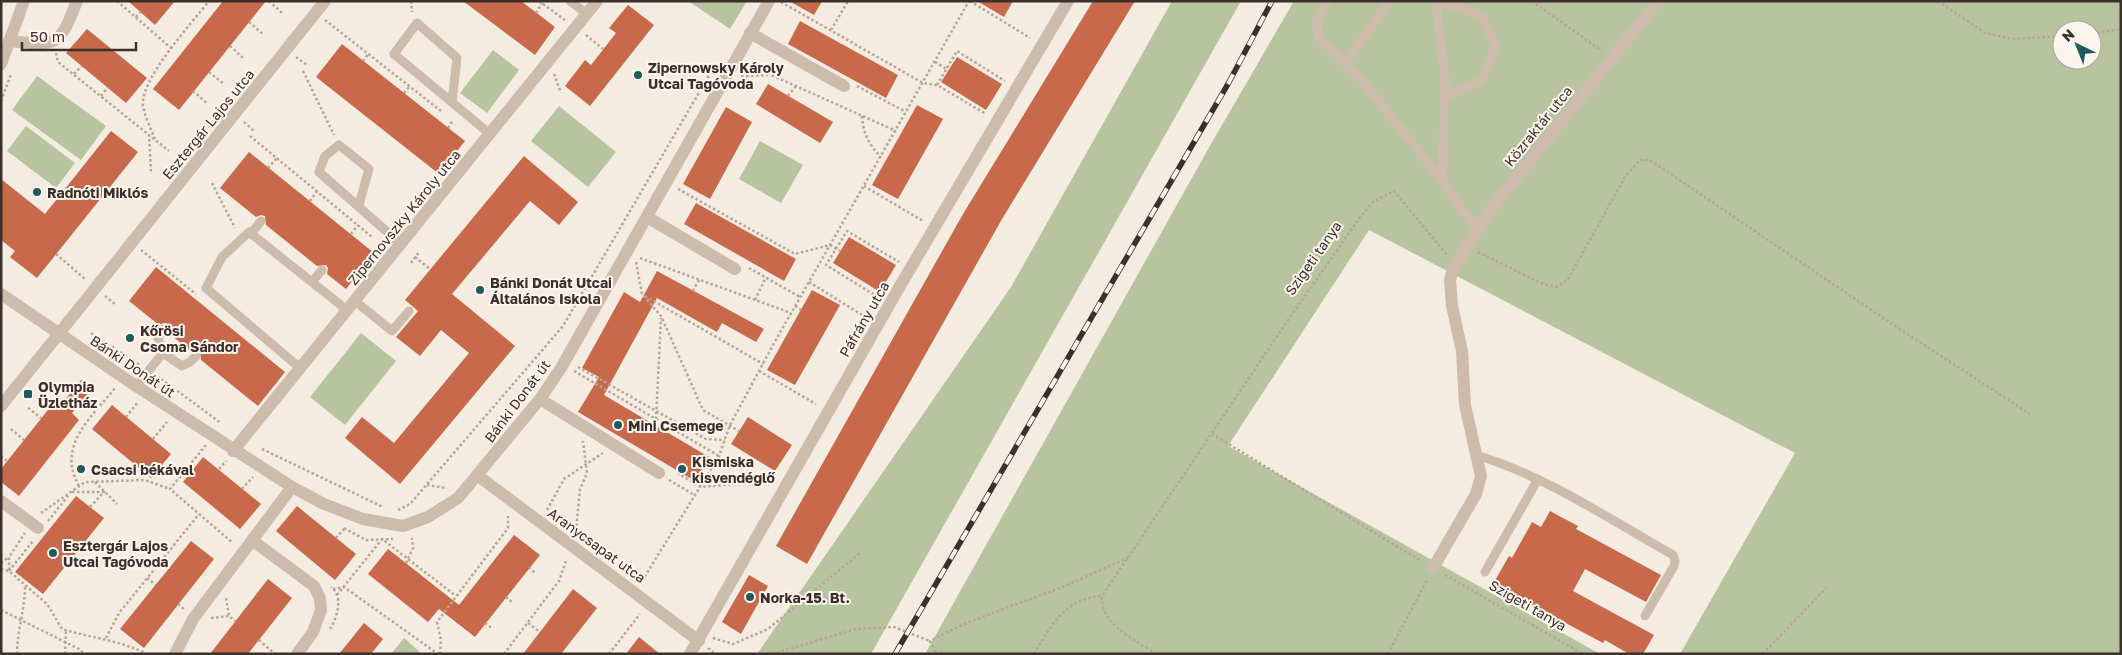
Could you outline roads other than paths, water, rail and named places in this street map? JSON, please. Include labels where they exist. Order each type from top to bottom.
[{"type":"street","points":[[1,64],[24,1]]},
{"type":"street","points":[[9,41],[39,44],[54,41],[65,32],[77,1]]},
{"type":"street","name":"Esztergár Lajos utca","points":[[1,406],[325,1]]},
{"type":"street","name":"Zipernovszky Károly utca","points":[[233,451],[490,134],[584,12],[597,1]]},
{"type":"street","name":"Bánki Donát út","points":[[1,294],[134,391],[292,487],[324,504],[363,519],[403,526],[428,517],[458,498],[540,399],[561,368],[646,217],[740,61],[750,33],[768,1]]},
{"type":"street","name":"Páfrány utca","points":[[690,654],[900,286],[1068,1]]},
{"type":"street","name":"Közraktár utca","points":[[1476,455],[1465,405],[1462,351],[1452,306],[1452,272],[1488,213],[1658,1]]},
{"type":"street","points":[[750,33],[848,85]]},
{"type":"street","points":[[646,217],[738,266]]},
{"type":"street","points":[[540,399],[659,474]]},
{"type":"street","points":[[1433,568],[1476,494],[1481,476],[1476,455]]},
{"type":"street","name":"Aranycsapat utca","points":[[478,475],[649,602],[701,637]]},
{"type":"street","points":[[175,654],[193,619],[292,487]]},
{"type":"street","points":[[1,501],[39,526]]},
{"type":"street","points":[[252,540],[314,586],[320,598],[321,610],[316,624],[297,654]]},
{"type":"lane","points":[[570,1],[584,12]]},
{"type":"lane","points":[[1328,1],[1316,20],[1319,37],[1345,63],[1388,112],[1442,180],[1462,210],[1479,228]]},
{"type":"lane","points":[[1345,63],[1390,1]]},
{"type":"lane","points":[[1442,180],[1445,96],[1442,48],[1436,2],[1459,7],[1482,16],[1496,45],[1482,79],[1458,92],[1445,96]]},
{"type":"lane","points":[[452,102],[457,58],[417,23],[394,54],[490,134]]},
{"type":"lane","points":[[358,205],[369,168],[339,146],[325,156],[319,172],[401,244]]},
{"type":"lane","points":[[251,234],[261,221]]},
{"type":"lane","points":[[300,368],[206,288],[222,257],[249,232],[312,282],[392,331],[409,311]]},
{"type":"lane","points":[[312,282],[322,270]]},
{"type":"lane","points":[[164,329],[158,338],[163,353],[182,366],[196,356]]},
{"type":"lane","points":[[134,391],[163,353]]},
{"type":"lane","points":[[1476,455],[1506,464],[1538,479],[1673,554],[1674,566],[1645,616]]},
{"type":"lane","points":[[1485,572],[1538,479]]},
{"type":"railway","points":[[895,654],[1228,84],[1272,1]]},
{"type":"place","name":"Zipernowsky Károly Utcai Tagóvoda","points":[[638,75]]},
{"type":"place","name":"Radnóti Miklós","points":[[37,192]]},
{"type":"place","name":"Bánki Donát Utcai Általános Iskola","points":[[480,290]]},
{"type":"place","name":"Kőrösi Csoma Sándor","points":[[130,338]]},
{"type":"place","name":"Olympia Üzletház","points":[[28,394]]},
{"type":"place","name":"Mini Csemege","points":[[618,425]]},
{"type":"place","name":"Csacsi békával","points":[[81,469]]},
{"type":"place","name":"Kismiska kisvendéglő","points":[[682,469]]},
{"type":"place","name":"Esztergár Lajos Utcai Tagóvoda","points":[[53,553]]},
{"type":"place","name":"Norka-15. Bt.","points":[[750,597]]}]
